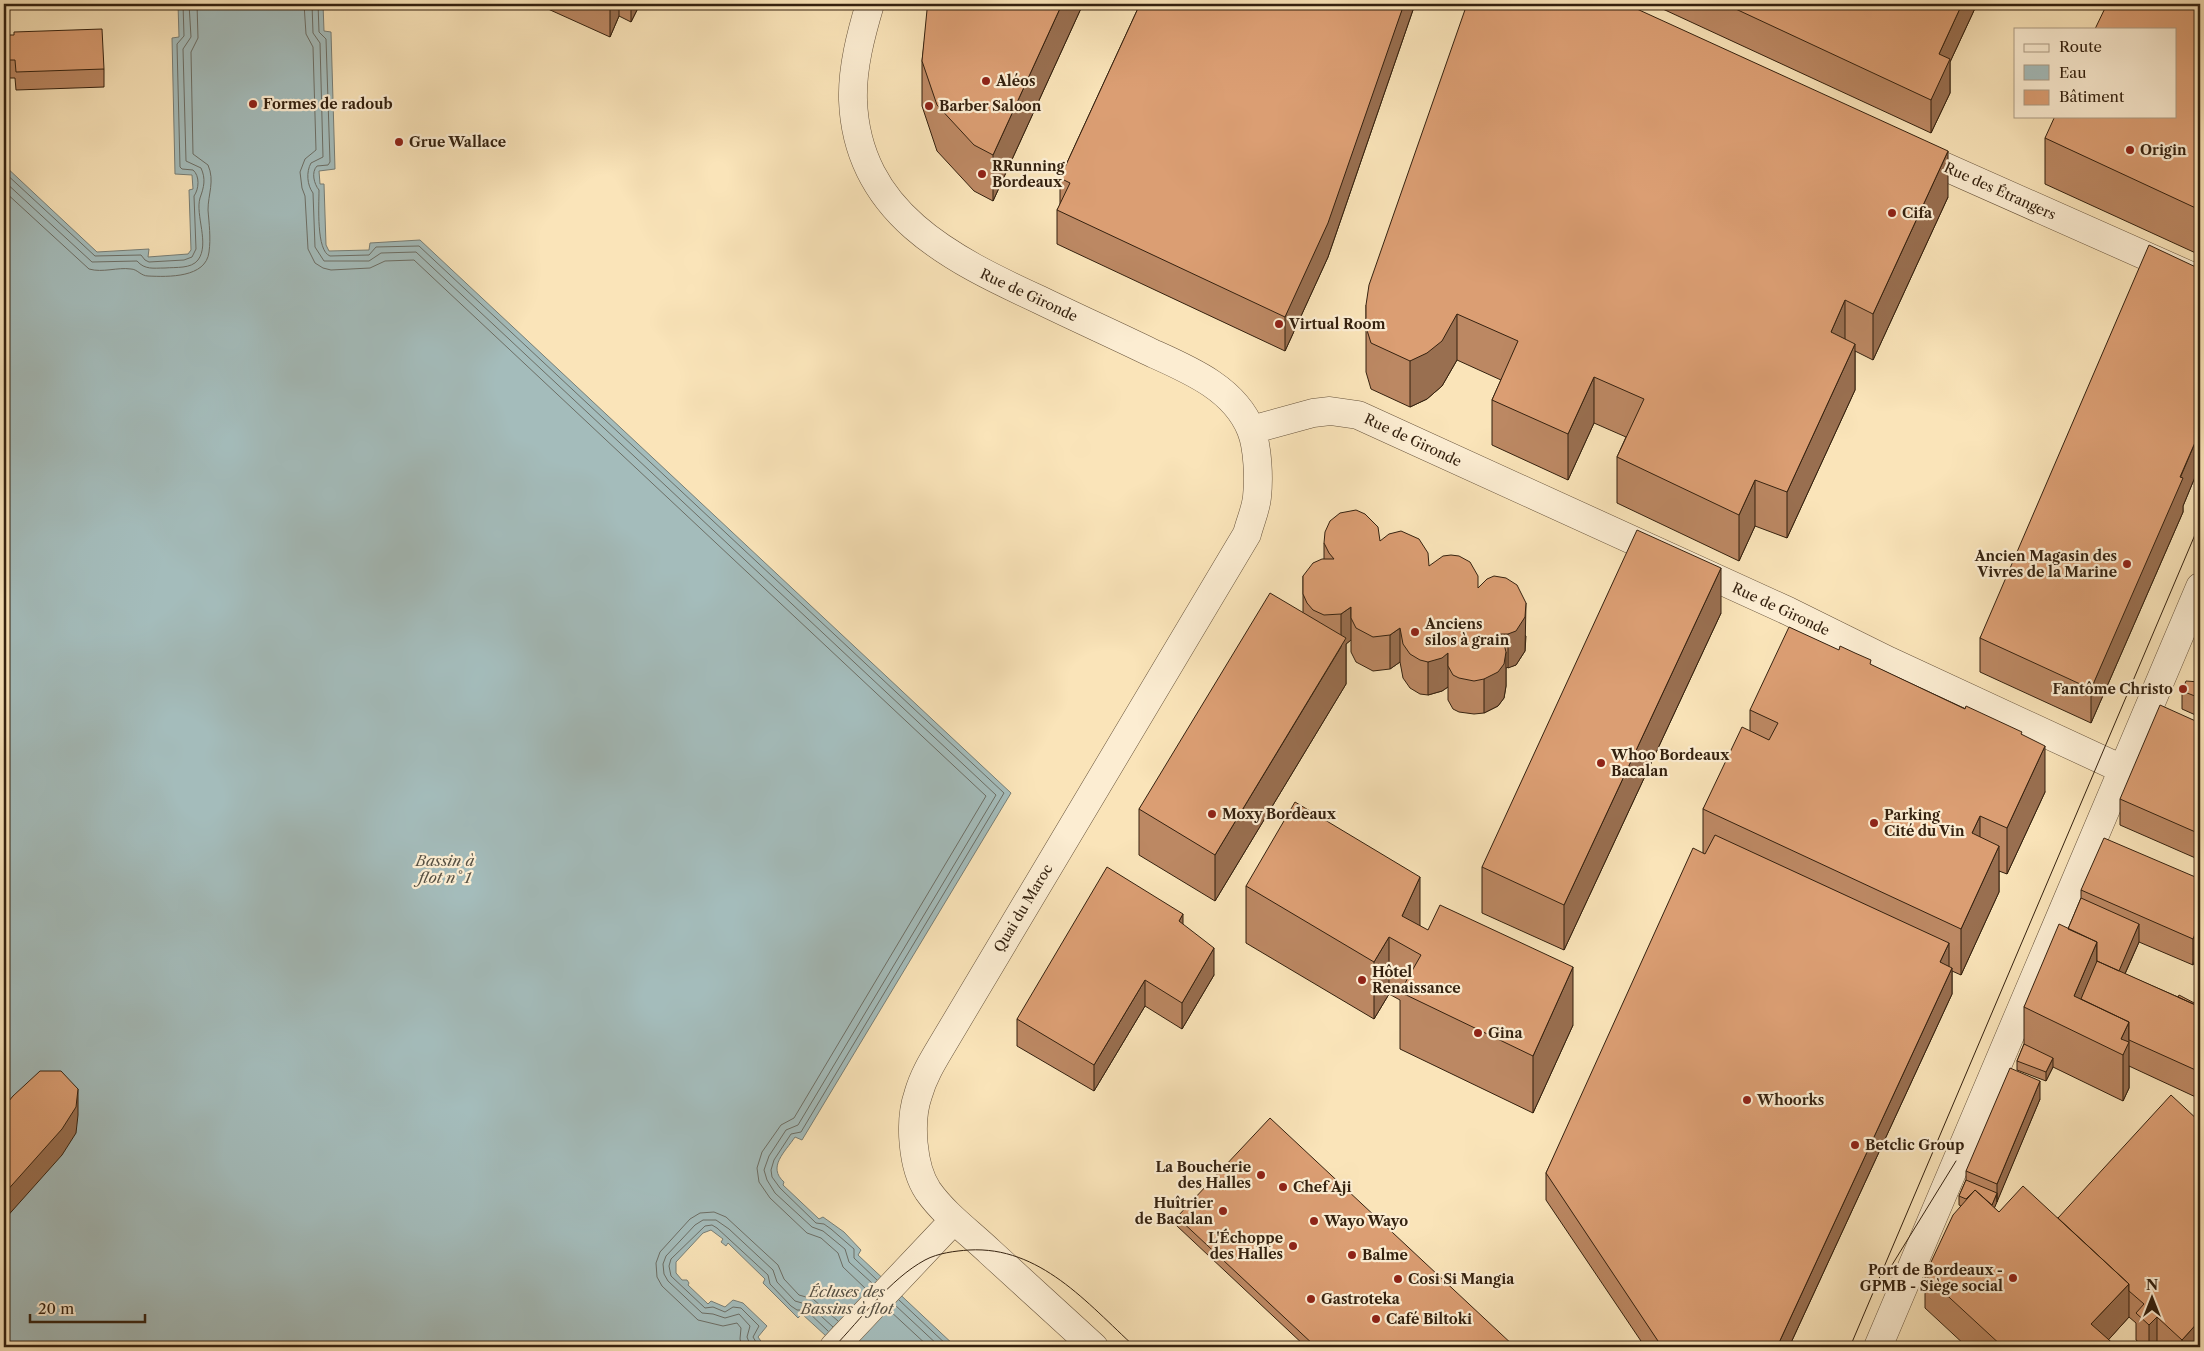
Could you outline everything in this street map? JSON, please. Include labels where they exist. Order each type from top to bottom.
[{"type":"street","name":"Rue de Gironde","points":[[870,4],[857,58],[853,100],[858,136],[866,162],[884,194],[916,230],[954,257],[997,281],[1187,369],[1229,396],[1251,430],[1312,413],[1330,411],[1358,415],[1788,611],[1889,661],[2122,770]]},
{"type":"street","name":"Rue des Étrangers","points":[[1896,144],[2200,280]]},
{"type":"street","name":"Quai du Maroc","points":[[1094,1347],[987,1249],[953,1221],[927,1190],[916,1163],[913,1129],[917,1096],[926,1074],[941,1047],[1247,534],[1257,498],[1257,464],[1251,430]]},
{"type":"street","points":[[1878,1347],[2200,587]]},
{"type":"street","points":[[834,1347],[953,1221]]},
{"type":"water","name":"Bassin à flot n° 1","points":[[178,4],[323,4],[324,31],[331,32],[335,169],[319,171],[320,184],[324,184],[326,245],[329,251],[369,250],[370,243],[420,240],[1011,793],[802,1140],[795,1137],[777,1165],[779,1176],[784,1182],[783,1185],[819,1219],[823,1217],[844,1232],[861,1250],[858,1255],[956,1347],[838,1347],[802,1314],[798,1318],[763,1283],[765,1279],[728,1243],[726,1246],[721,1242],[723,1239],[711,1230],[703,1233],[676,1262],[676,1273],[682,1280],[687,1280],[688,1285],[708,1304],[711,1301],[725,1307],[733,1300],[743,1303],[767,1326],[758,1337],[765,1347],[19,1347],[4,1338],[4,165],[97,252],[149,249],[148,257],[188,254],[191,250],[189,190],[193,189],[192,175],[175,174],[172,38],[179,37]]},
{"type":"building","name":"Aléos","points":[[929,4],[1062,4],[993,155],[974,145],[937,105],[922,61]]},
{"type":"building","points":[[1140,4],[1404,4],[1328,223],[1285,317],[1057,210],[1070,183],[1060,178]]},
{"type":"building","points":[[1467,4],[1626,4],[1948,151],[1873,314],[1845,300],[1831,332],[1855,344],[1787,492],[1755,480],[1739,515],[1617,457],[1644,399],[1594,377],[1568,434],[1492,400],[1518,341],[1457,314],[1442,341],[1427,353],[1410,361],[1371,343],[1366,327],[1366,305],[1369,285]]},
{"type":"building","points":[[1725,4],[1962,4],[1939,54],[1950,59],[1931,100]]},
{"type":"building","name":"Origin","points":[[2107,4],[2200,4],[2200,210],[2045,138],[2054,118],[2176,118],[2176,28],[2095,28]]},
{"type":"building","points":[[102,29],[104,69],[16,72],[15,60],[4,60],[4,35],[14,35],[14,32]]},
{"type":"building","points":[[2149,245],[2200,269],[2200,431],[2180,477],[2183,478],[2091,689],[1980,638]]},
{"type":"building","name":"Anciens silos à grain","points":[[1356,510],[1365,514],[1378,527],[1380,541],[1389,534],[1401,531],[1419,539],[1428,553],[1429,566],[1443,556],[1459,556],[1470,562],[1478,576],[1478,588],[1487,579],[1494,576],[1506,578],[1517,585],[1526,603],[1525,617],[1516,631],[1508,634],[1496,634],[1504,644],[1506,652],[1504,664],[1498,672],[1484,679],[1474,681],[1459,678],[1453,675],[1448,666],[1448,653],[1442,658],[1428,662],[1410,654],[1403,644],[1400,628],[1390,635],[1373,637],[1356,628],[1351,618],[1351,607],[1341,614],[1324,615],[1313,610],[1303,594],[1303,576],[1313,563],[1322,559],[1334,559],[1324,543],[1325,532],[1330,521],[1340,513]]},
{"type":"building","name":"Whoo Bordeaux Bacalan","points":[[1637,530],[1721,568],[1564,905],[1482,867]]},
{"type":"building","points":[[1270,593],[1346,638],[1215,855],[1139,809]]},
{"type":"building","name":"Parking Cité du Vin","points":[[1789,627],[1839,650],[1840,646],[1871,660],[1870,664],[1965,709],[1966,706],[2022,732],[2021,734],[2045,746],[2007,828],[1980,816],[1972,833],[1999,846],[1961,929],[1703,809],[1742,727],[1769,740],[1778,723],[1750,710]]},
{"type":"building","points":[[2186,681],[2200,682],[2200,698],[2182,691]]},
{"type":"building","points":[[2160,705],[2200,723],[2200,834],[2120,799]]},
{"type":"building","points":[[1295,802],[1420,877],[1402,916],[1428,930],[1440,905],[1573,967],[1533,1056],[1400,992],[1421,955],[1389,937],[1374,962],[1246,886]]},
{"type":"building","name":"Whoorks","points":[[1715,835],[1949,943],[1940,962],[1952,968],[1777,1347],[1662,1347],[1546,1173],[1693,848],[1705,854]]},
{"type":"building","points":[[2104,838],[2200,879],[2200,921],[2193,939],[2081,890]]},
{"type":"building","points":[[1107,867],[1183,914],[1179,921],[1214,948],[1182,1003],[1145,980],[1094,1065],[1017,1019]]},
{"type":"building","points":[[2081,898],[2139,924],[2119,971],[2097,961],[2097,942],[2068,929]]},
{"type":"building","points":[[2059,924],[2097,942],[2074,996],[2129,1022],[2121,1039],[2129,1042],[2123,1055],[2024,1007]]},
{"type":"building","points":[[2097,961],[2200,1007],[2200,1072],[2129,1040],[2129,1022],[2081,999]]},
{"type":"building","points":[[2179,995],[2200,1006],[2200,1007],[2178,997]]},
{"type":"building","points":[[2024,1044],[2053,1058],[2046,1072],[2017,1061]]},
{"type":"building","points":[[2010,1068],[2040,1081],[1997,1184],[1966,1171]]},
{"type":"building","points":[[40,1071],[61,1071],[78,1089],[76,1107],[62,1129],[4,1194],[4,1107]]},
{"type":"building","points":[[2171,1095],[2200,1122],[2200,1320],[2182,1340],[2157,1317],[2149,1325],[2136,1313],[2144,1304],[2129,1291],[2129,1284],[2058,1218]]},
{"type":"building","points":[[1270,1118],[1515,1347],[1316,1347],[1177,1217]]},
{"type":"building","points":[[1966,1180],[1997,1193],[1992,1205],[1975,1190],[1966,1199],[1959,1196]]},
{"type":"building","name":"Port de Bordeaux - GPMB - Siège social","points":[[2023,1186],[2129,1284],[2091,1324],[2117,1347],[2003,1347],[1925,1275],[1953,1215],[1975,1190],[1999,1212]]},
{"type":"tram line","points":[[1850,1347],[2200,523]]},
{"type":"tram line","points":[[1892,1265],[1956,1161]]},
{"type":"tram line","points":[[834,1347],[876,1300],[912,1268],[935,1256],[969,1250],[995,1251],[1018,1257],[1040,1267],[1061,1280],[1135,1347]]},
{"type":"place","name":"Aléos","points":[[986,81]]},
{"type":"place","name":"Formes de radoub","points":[[253,104]]},
{"type":"place","name":"Barber Saloon","points":[[929,106]]},
{"type":"place","name":"Grue Wallace","points":[[399,142]]},
{"type":"place","name":"Origin","points":[[2130,150]]},
{"type":"place","name":"RRunning Bordeaux","points":[[982,174]]},
{"type":"place","name":"Cifa","points":[[1892,213]]},
{"type":"place","name":"Virtual Room","points":[[1279,324]]},
{"type":"place","name":"Ancien Magasin des Vivres de la Marine","points":[[2127,564]]},
{"type":"place","name":"Anciens silos à grain","points":[[1415,632]]},
{"type":"place","name":"Fantôme Christo","points":[[2183,689]]},
{"type":"place","name":"Whoo Bordeaux Bacalan","points":[[1601,763]]},
{"type":"place","name":"Moxy Bordeaux","points":[[1212,814]]},
{"type":"place","name":"Parking Cité du Vin","points":[[1874,823]]},
{"type":"place","name":"Hôtel Renaissance","points":[[1362,980]]},
{"type":"place","name":"Gina","points":[[1478,1033]]},
{"type":"place","name":"Whoorks","points":[[1747,1100]]},
{"type":"place","name":"Betclic Group","points":[[1855,1145]]},
{"type":"place","name":"La Boucherie des Halles","points":[[1261,1175]]},
{"type":"place","name":"Chef Aji","points":[[1283,1187]]},
{"type":"place","name":"Huîtrier de Bacalan","points":[[1223,1211]]},
{"type":"place","name":"Wayo Wayo","points":[[1314,1221]]},
{"type":"place","name":"L'Échoppe des Halles","points":[[1293,1246]]},
{"type":"place","name":"Balme","points":[[1352,1255]]},
{"type":"place","name":"Port de Bordeaux - GPMB - Siège social","points":[[2013,1278]]},
{"type":"place","name":"Cosi Si Mangia","points":[[1398,1279]]},
{"type":"place","name":"Gastroteka","points":[[1311,1299]]},
{"type":"place","name":"Café Biltoki","points":[[1376,1319]]},
{"type":"water label","name":"Écluses des Bassins à flot","points":[[847,1300]]}]
